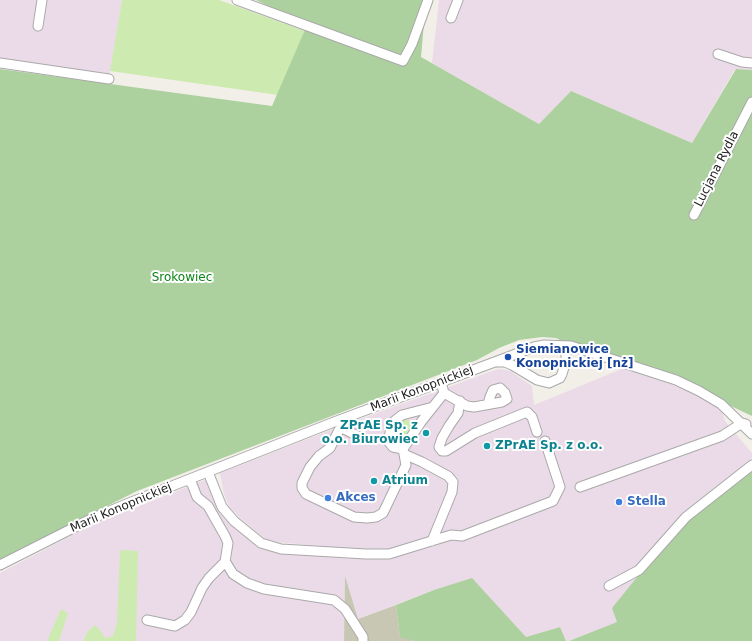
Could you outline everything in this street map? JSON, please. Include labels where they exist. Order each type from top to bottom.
[{"type":"street","points":[[38,26],[42,0]]},
{"type":"street","points":[[237,0],[403,62],[412,44],[428,0]]},
{"type":"street","points":[[451,18],[458,0]]},
{"type":"street","points":[[718,54],[742,62],[752,63]]},
{"type":"street","points":[[0,63],[109,79]]},
{"type":"street","name":"Lucjana Rydla","points":[[694,215],[752,102]]},
{"type":"street","name":"Marii Konopnickiej","points":[[0,565],[93,518],[334,422],[534,347],[549,345],[566,346],[584,350],[676,380],[699,390],[721,404],[752,434]]},
{"type":"street","points":[[495,361],[505,362],[538,380],[548,383],[560,378],[562,374],[566,361],[566,346]]},
{"type":"street","points":[[441,382],[444,393],[467,406],[474,407],[488,404]]},
{"type":"street","points":[[358,436],[342,428],[339,430],[330,448],[319,456],[310,468],[302,483],[302,488],[306,494],[354,517],[376,517],[383,513],[406,465],[404,452],[421,422],[444,393]]},
{"type":"street","points":[[460,401],[458,413],[442,438],[439,448],[442,451],[446,451],[475,433],[527,412],[532,417],[537,432]]},
{"type":"street","points":[[432,541],[452,492],[453,482],[448,476],[393,447],[388,441],[393,422],[402,415],[433,407]]},
{"type":"street","points":[[580,487],[722,436],[742,423],[752,426]]},
{"type":"street","points":[[208,472],[222,507],[234,521],[261,543],[281,549],[389,554],[451,535],[462,536],[553,501],[560,487],[545,441]]},
{"type":"street","points":[[609,586],[639,570],[686,518],[752,465]]},
{"type":"street","points":[[147,620],[175,626],[185,620],[191,612],[202,588],[225,561],[228,543],[225,536],[208,506],[197,497],[192,484],[188,480]]},
{"type":"street","points":[[225,561],[233,574],[247,584],[264,589],[334,600],[345,609],[364,639]]},
{"type":"shaded area","points":[[0,0],[122,0],[109,79],[0,61]]},
{"type":"shaded area","points":[[439,0],[752,0],[752,70],[735,69],[692,143],[571,91],[539,124],[432,63]]},
{"type":"shaded area","points":[[624,368],[671,384],[696,395],[722,411],[725,421],[752,453],[752,458],[683,514],[640,574],[618,622],[569,641],[566,641],[560,627],[526,637],[508,618],[434,590],[358,619],[345,578],[344,641],[0,641],[0,573],[78,532],[111,517],[207,479],[221,515],[251,541],[266,549],[279,553],[350,559],[352,549],[276,542],[264,538],[229,507],[224,494],[220,473],[333,429],[498,369],[510,371],[532,386],[534,405]]},
{"type":"shaded area","points":[[345,576],[358,619],[396,605],[400,636],[414,641],[344,641]]},
{"type":"green space","points":[[122,0],[219,0],[305,31],[278,95],[110,71]]},
{"type":"green space","name":"Srokowiec","points":[[256,0],[426,0],[421,57],[539,124],[571,91],[692,143],[736,69],[752,70],[752,416],[684,384],[571,346],[556,338],[542,337],[519,340],[499,348],[477,360],[137,491],[0,560],[0,69],[272,106],[307,25]]},
{"type":"green space","points":[[404,419],[410,422],[413,428],[410,434],[404,437],[398,434],[395,428],[398,422]]},
{"type":"green space","points":[[752,465],[752,641],[569,641],[617,622],[612,608],[686,517]]},
{"type":"green space","points":[[120,550],[138,551],[136,641],[83,641],[88,631],[95,625],[105,638],[113,636],[117,623]]},
{"type":"green space","points":[[472,578],[526,637],[560,627],[566,641],[414,641],[400,637],[396,605],[434,590]]},
{"type":"green space","points":[[61,609],[68,613],[59,641],[47,641]]},
{"type":"place","name":"Siemianowice Konopnickiej [nż]","points":[[508,357]]},
{"type":"place","name":"ZPrAE Sp. z o.o. Biurowiec","points":[[426,433]]},
{"type":"place","name":"ZPrAE Sp. z o.o.","points":[[487,446]]},
{"type":"place","name":"Atrium","points":[[374,481]]},
{"type":"place","name":"Akces","points":[[328,498]]},
{"type":"place","name":"Stella","points":[[619,502]]}]
